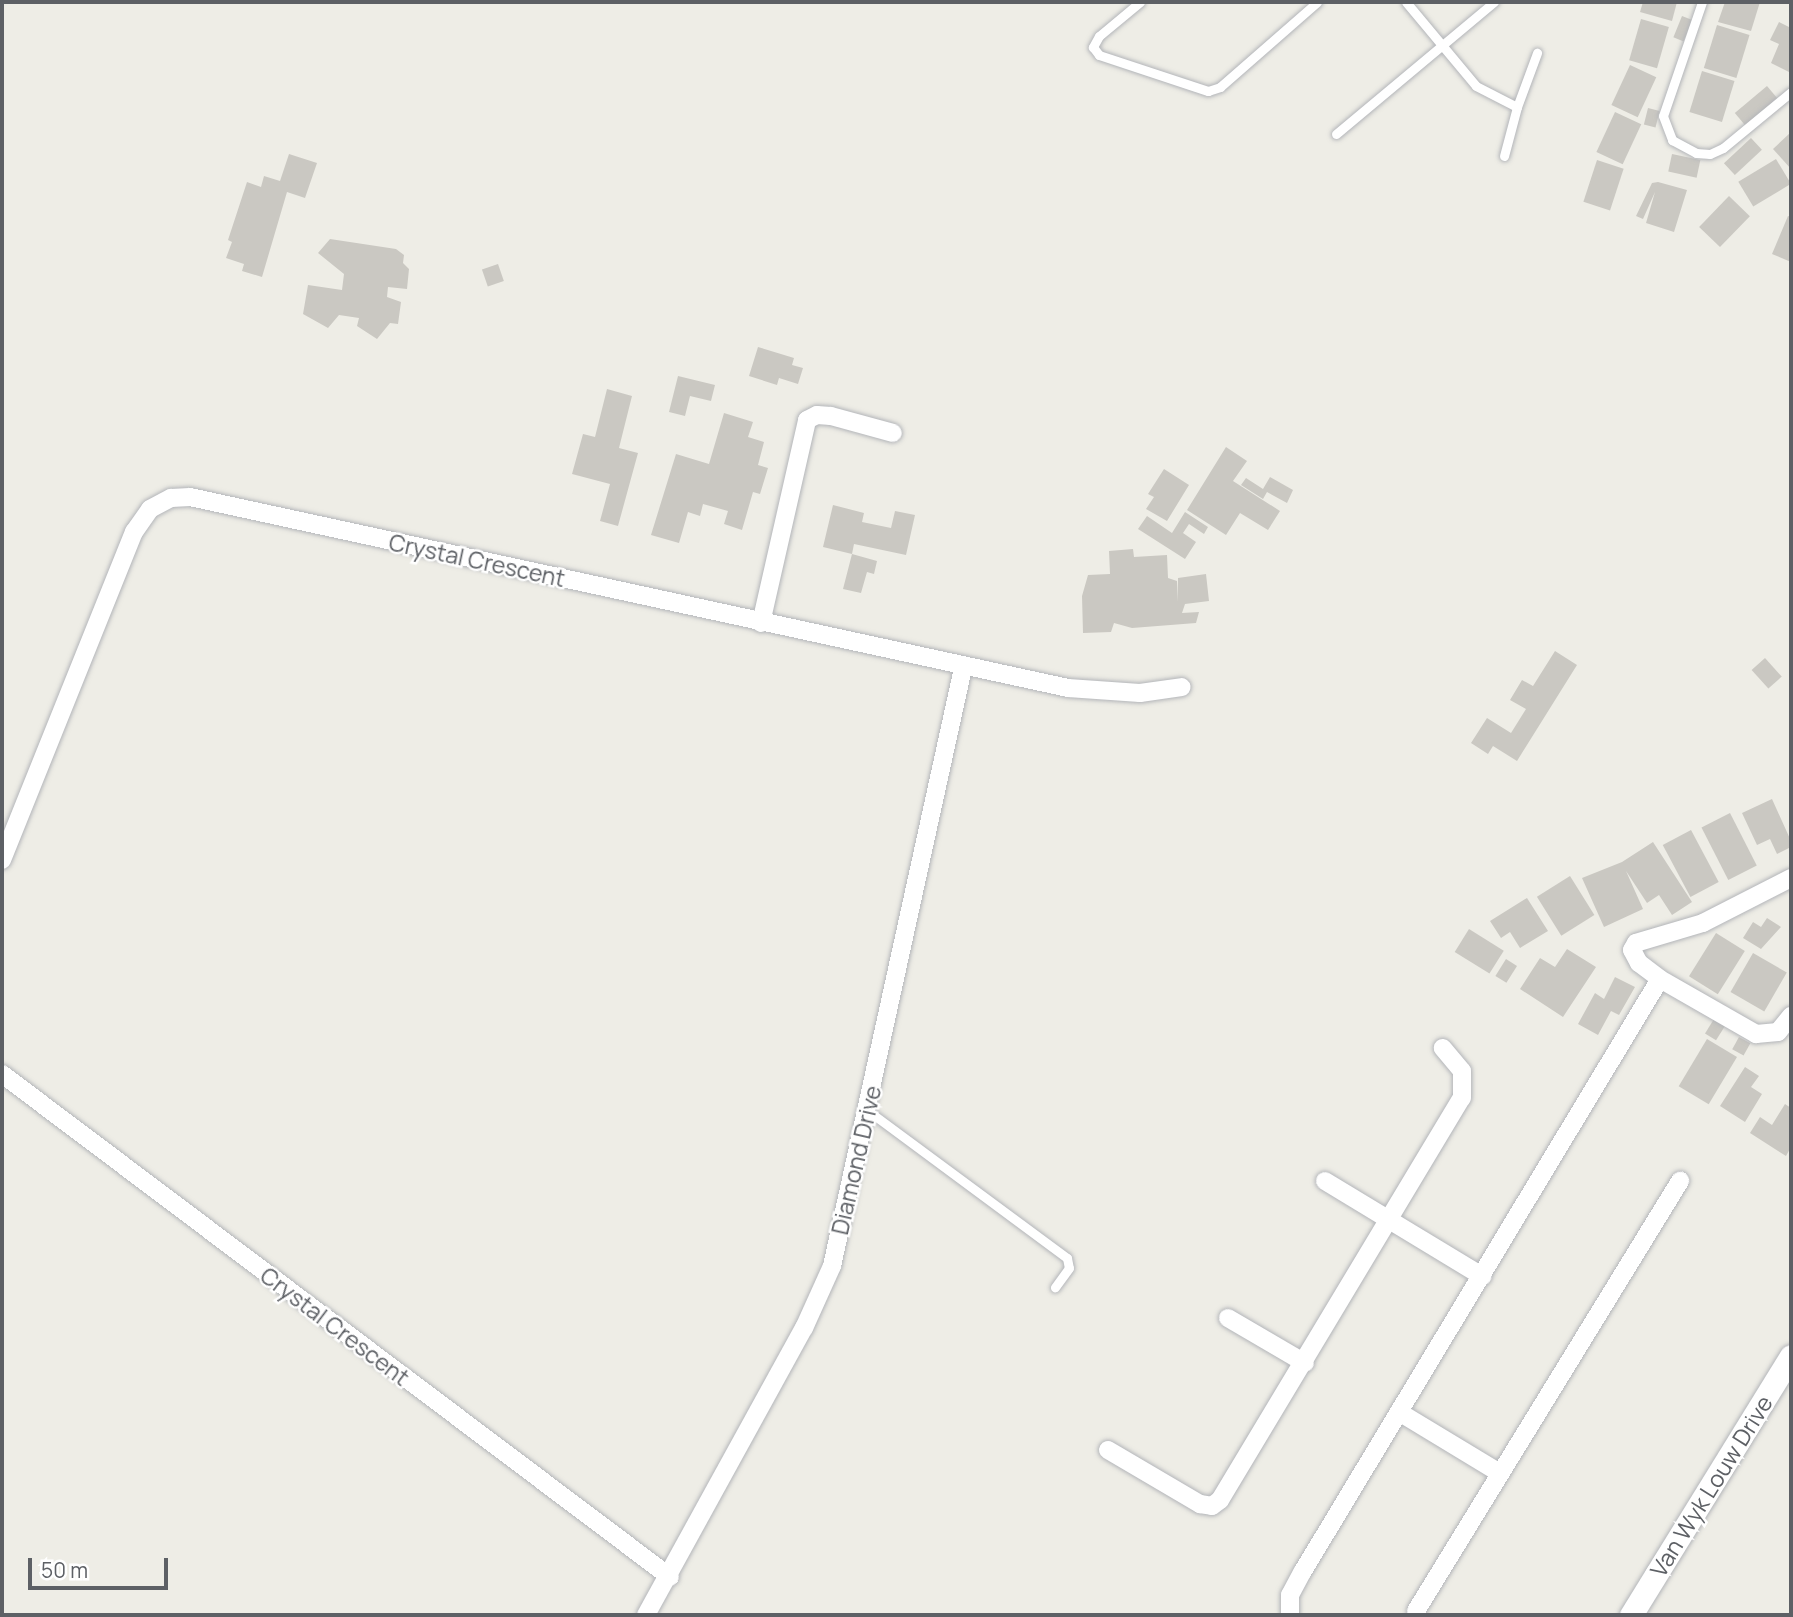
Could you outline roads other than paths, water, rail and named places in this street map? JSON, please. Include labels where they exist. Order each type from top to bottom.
[{"type":"street","points":[[761,623],[807,420],[817,415],[831,416],[893,433]]},
{"type":"street","name":"Crystal Crescent","points":[[2,860],[134,532],[150,509],[163,500],[190,497],[963,667],[1107,692],[1182,687]]},
{"type":"street","name":"Diamond Drive","points":[[646,1615],[670,1577],[823,1288],[867,1110],[963,667]]},
{"type":"street","points":[[1791,878],[1703,923],[1636,943],[1634,958],[1660,979],[1756,1034],[1778,1032],[1791,1016]]},
{"type":"street","points":[[1290,1615],[1290,1595],[1303,1571],[1660,979]]},
{"type":"street","points":[[1108,1450],[1200,1504],[1216,1504],[1392,1220],[1462,1098],[1462,1071],[1443,1048]]},
{"type":"street","name":"Crystal Crescent","points":[[2,1074],[670,1577]]},
{"type":"street","points":[[1325,1181],[1482,1276]]},
{"type":"street","points":[[1416,1611],[1498,1472],[1680,1181]]},
{"type":"street","points":[[1228,1318],[1305,1363]]},
{"type":"street","name":"Van Wyk Louw Drive","points":[[1631,1615],[1791,1356]]},
{"type":"street","points":[[1399,1412],[1498,1472]]},
{"type":"lane","points":[[1140,2],[1099,36],[1093,47],[1099,55],[1208,91],[1220,87],[1317,2]]},
{"type":"lane","points":[[1406,2],[1476,86],[1517,107]]},
{"type":"lane","points":[[1336,134],[1494,2]]},
{"type":"lane","points":[[1702,2],[1663,116],[1672,140],[1696,153],[1710,154],[1723,148],[1791,92]]},
{"type":"lane","points":[[1504,156],[1517,107],[1537,53]]},
{"type":"lane","points":[[867,1110],[1067,1258],[1069,1268],[1055,1287]]}]
